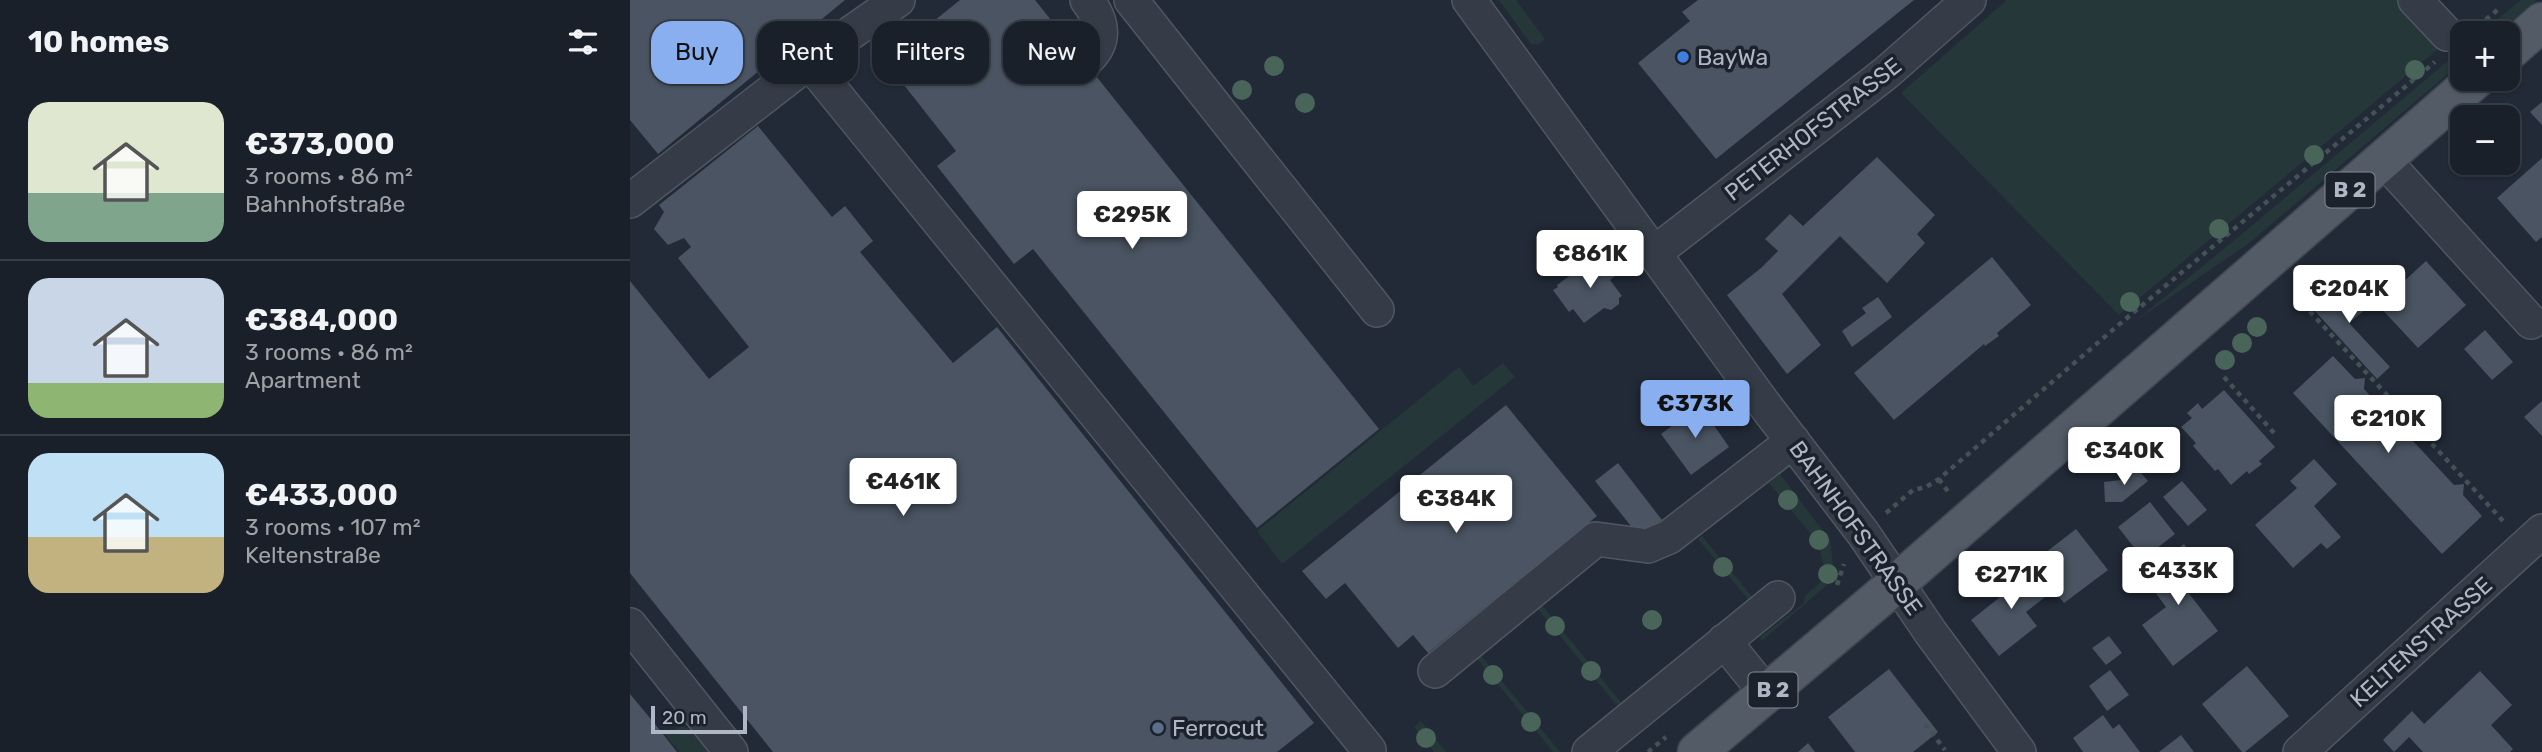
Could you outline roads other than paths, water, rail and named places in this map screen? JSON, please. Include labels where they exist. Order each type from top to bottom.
[{"type":"main road","points":[[2520,41],[2542,22]]},
{"type":"main road","name":"B 2","points":[[1697,752],[1897,583],[2463,91]]},
{"type":"street","points":[[858,28],[898,0]]},
{"type":"street","points":[[1087,0],[1097,12],[1101,24],[1100,41]]},
{"type":"street","points":[[1131,0],[1377,310]]},
{"type":"street","name":"BAHNHOFSTRASSE","points":[[1469,0],[1653,254],[1863,533],[1975,694],[2019,752]]},
{"type":"street","name":"PETERHOFSTRASSE","points":[[1653,254],[1886,73],[1969,0]]},
{"type":"street","points":[[2417,1],[2450,42]]},
{"type":"street","points":[[630,201],[781,84]]},
{"type":"street","points":[[827,84],[1368,750],[1366,752]]},
{"type":"street","points":[[2385,160],[2531,322]]},
{"type":"street","points":[[1435,671],[1595,539],[1648,546],[1669,537],[1793,442]]},
{"type":"street","name":"KELTENSTRASSE","points":[[2306,750],[2534,539]]},
{"type":"street","points":[[1589,752],[1778,598]]},
{"type":"street","points":[[630,625],[731,752]]},
{"type":"street","points":[[1724,641],[1767,694]]},
{"type":"place","name":"BayWa","points":[[1683,57]]},
{"type":"place","name":"Ferrocut","points":[[1158,728]]}]
